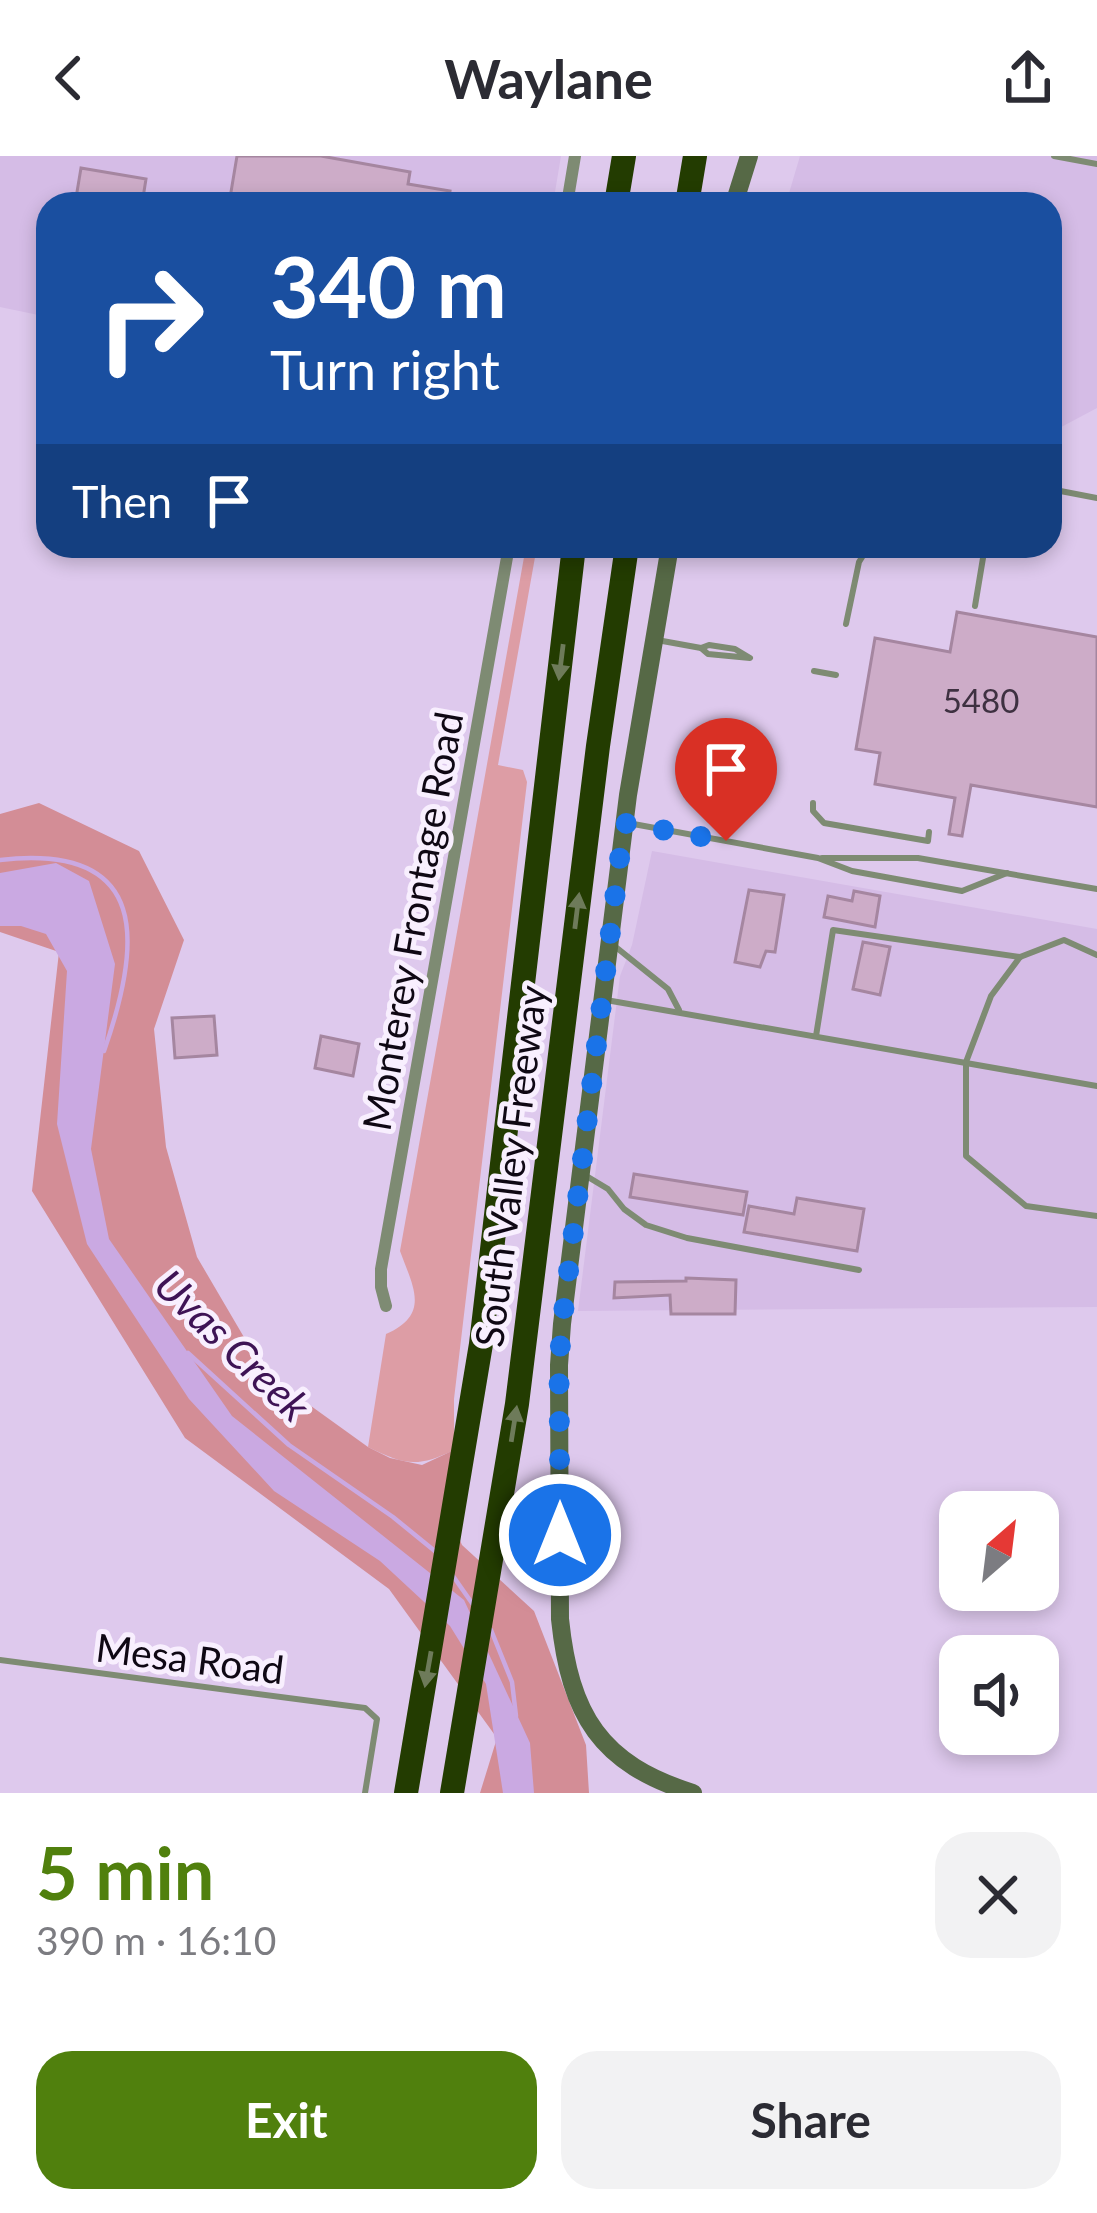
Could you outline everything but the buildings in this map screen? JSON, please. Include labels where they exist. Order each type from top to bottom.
[{"type":"highway","points":[[618,192],[624,156]]},
{"type":"highway","points":[[689,192],[695,156]]},
{"type":"highway","name":"South Valley Freeway","points":[[406,1793],[481,1343],[573,558]]},
{"type":"highway","name":"South Valley Freeway","points":[[452,1793],[520,1383],[625,558]]},
{"type":"main road","points":[[738,192],[749,156]]},
{"type":"main road","points":[[668,558],[624,823],[559,1365],[563,1650],[580,1707],[605,1747],[646,1776],[693,1793]]},
{"type":"street","points":[[569,192],[575,156]]},
{"type":"street","name":"Monterey Frontage Road","points":[[386,1306],[381,1269],[507,558]]},
{"type":"lane","points":[[1054,156],[1097,164]]},
{"type":"lane","points":[[1062,491],[1097,498]]},
{"type":"lane","points":[[846,624],[862,558]]},
{"type":"lane","points":[[975,606],[983,558]]},
{"type":"lane","points":[[653,640],[700,648],[707,654],[750,658],[735,649],[709,644],[700,648]]},
{"type":"lane","points":[[814,671],[836,675]]},
{"type":"lane","points":[[813,803],[813,811],[824,823],[928,842],[929,832]]},
{"type":"lane","points":[[624,823],[818,858],[918,857],[1097,889]]},
{"type":"lane","points":[[818,858],[852,872],[962,891],[1006,873]]},
{"type":"lane","points":[[816,1036],[833,930],[1020,957],[1064,940],[1097,955]]},
{"type":"lane","points":[[609,942],[668,989],[680,1012]]},
{"type":"lane","points":[[1020,957],[991,996],[966,1062],[966,1156],[1026,1206],[1097,1216]]},
{"type":"lane","points":[[602,1000],[1097,1086]]},
{"type":"lane","points":[[580,1172],[608,1189],[646,1225],[687,1238],[859,1270]]},
{"type":"lane","name":"Mesa Road","points":[[0,1660],[372,1711],[377,1719],[365,1793]]},
{"type":"shaded area","points":[[0,156],[561,156],[555,192],[36,192],[36,314],[0,307]]},
{"type":"shaded area","points":[[800,156],[1097,156],[1097,408],[1062,427],[1062,192],[789,192]]},
{"type":"shaded area","points":[[524,558],[535,558],[498,765],[523,770],[527,782],[454,1399],[454,1450],[411,1462],[368,1447],[386,1334],[409,1318],[414,1308],[413,1288],[400,1251]]},
{"type":"shaded area","points":[[39,803],[139,851],[184,940],[154,1029],[166,1147],[197,1257],[255,1356],[279,1383],[390,1458],[422,1465],[454,1450],[447,1510],[462,1545],[534,1611],[586,1745],[589,1793],[480,1793],[497,1738],[389,1589],[185,1438],[32,1191],[59,952],[0,932],[0,814]]},
{"type":"shaded area","points":[[652,851],[1097,929],[1097,1307],[578,1311],[620,976],[632,945]]},
{"type":"shaded area","points":[[56,863],[89,881],[115,964],[91,1149],[109,1239],[232,1416],[464,1600],[530,1743],[534,1793],[503,1793],[486,1684],[450,1626],[380,1561],[274,1491],[189,1399],[87,1244],[57,1124],[67,971],[46,934],[0,926],[0,873]]},
{"type":"waterway","name":"Uvas Creek","points":[[0,860],[49,859],[85,867],[109,884],[123,909],[128,939],[125,973],[104,1051]]},
{"type":"waterway","name":"Uvas Creek","points":[[188,1353],[289,1445],[436,1552]]},
{"type":"waterway","points":[[453,1576],[474,1606]]},
{"type":"waterway","name":"Uvas Creek","points":[[491,1630],[512,1682],[516,1716]]},
{"type":"route","points":[[560,1535],[562,1324],[624,823],[726,841]]}]
